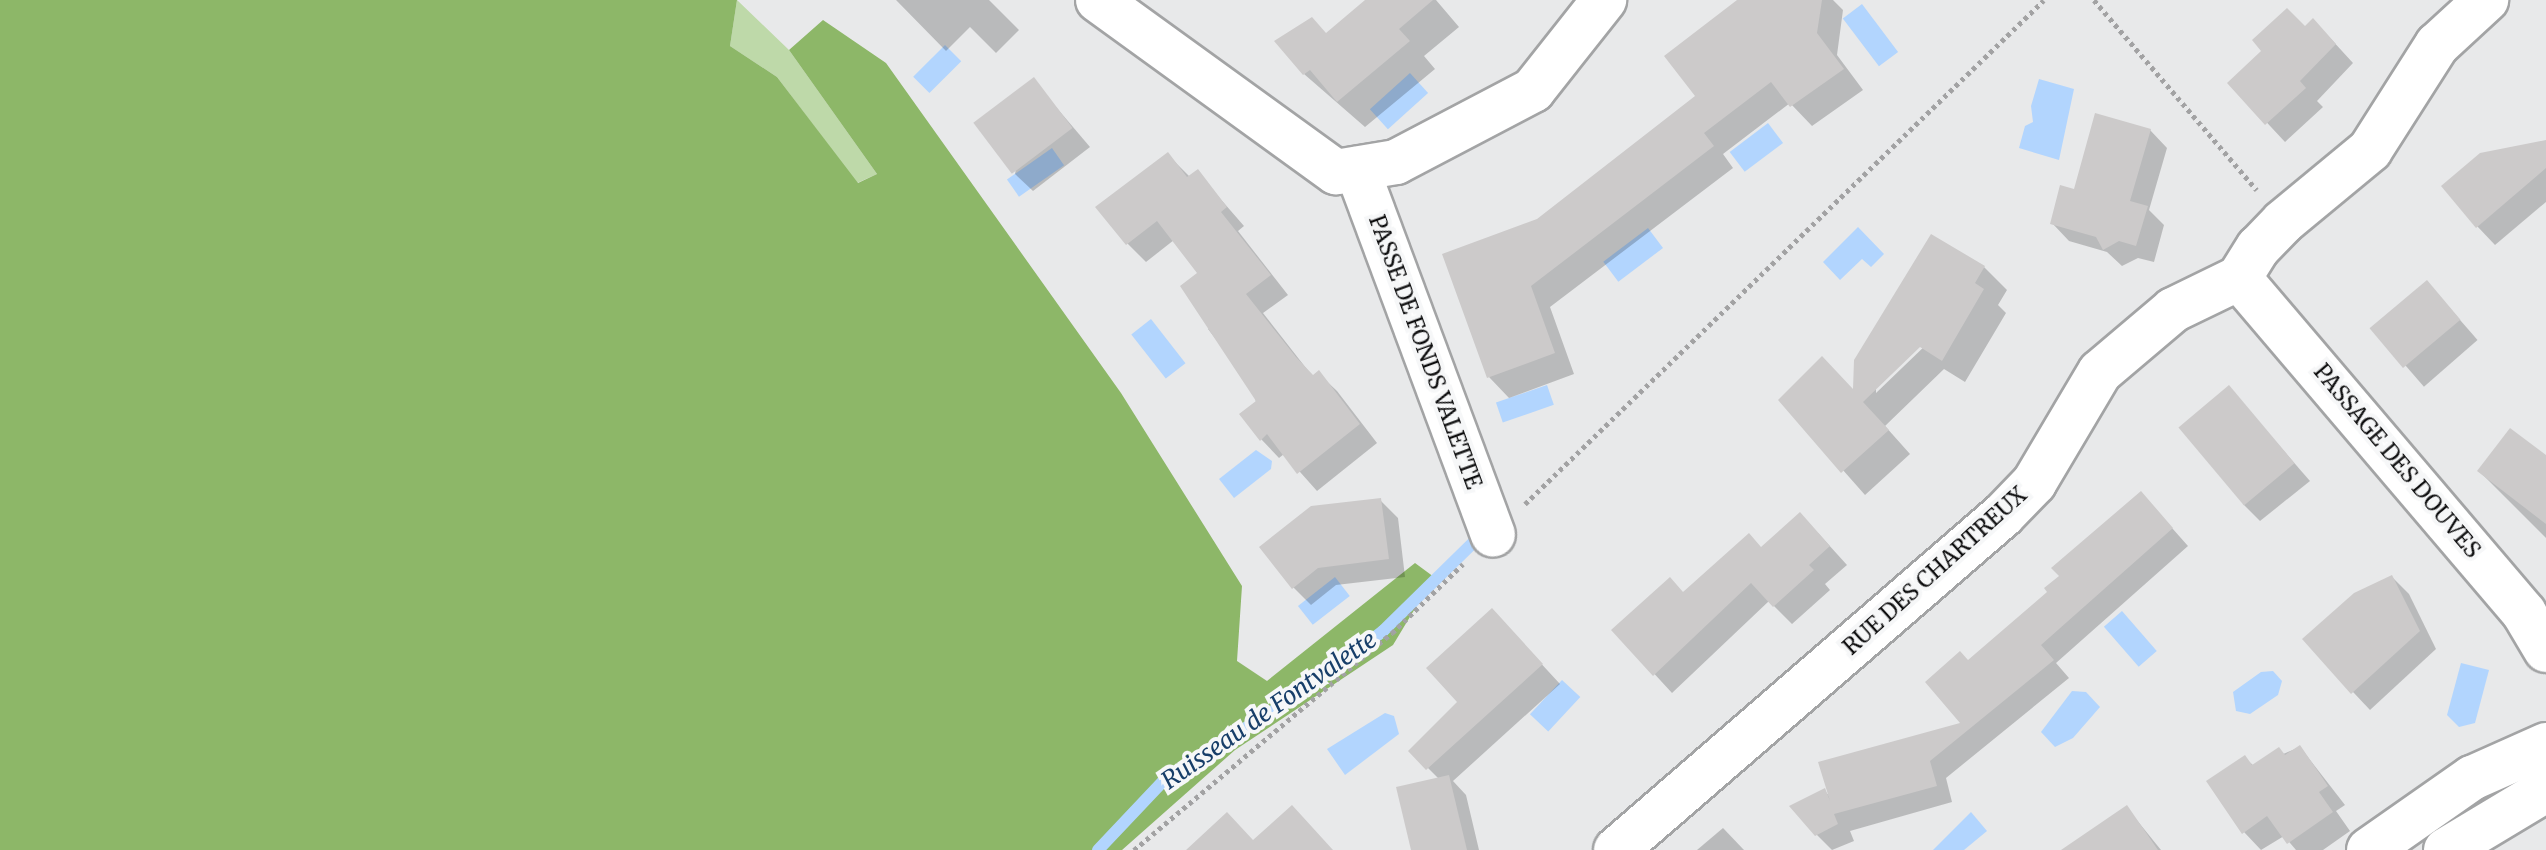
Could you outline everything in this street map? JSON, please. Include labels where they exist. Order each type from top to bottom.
[{"type":"street","points":[[1098,0],[1336,172],[1396,162],[1533,90],[1604,0]]},
{"type":"street","points":[[2239,278],[2258,248],[2283,222],[2370,150],[2437,45],[2486,0]]},
{"type":"street","name":"PASSE DE FONDS VALETTE","points":[[1357,169],[1493,535]]},
{"type":"street","name":"PASSAGE DES DOUVES","points":[[2239,278],[2524,613],[2546,650]]},
{"type":"street","name":"RUE DES CHARTREUX","points":[[1616,850],[2003,515],[2034,483],[2100,372],[2173,310],[2239,278]]},
{"type":"street","points":[[2369,850],[2472,778],[2546,745]]},
{"type":"street","points":[[2446,850],[2546,790]]},
{"type":"path","points":[[1134,850],[1392,633],[2044,0]]},
{"type":"path","points":[[2094,0],[2283,222]]},
{"type":"green space","points":[[0,0],[737,0],[730,46],[777,77],[858,183],[877,174],[789,50],[823,20],[886,63],[1121,393],[1242,586],[1237,661],[1267,681],[1415,563],[1434,577],[1393,645],[1235,750],[1122,850],[0,850]]},
{"type":"green space","points":[[737,0],[789,50],[877,174],[857,183],[777,77],[730,46]]},
{"type":"water","points":[[1862,4],[1898,52],[1879,66],[1843,18]]},
{"type":"water","points":[[945,45],[961,61],[929,93],[913,77]]},
{"type":"water","points":[[1410,73],[1428,93],[1388,129],[1370,109]]},
{"type":"water","points":[[2039,79],[2074,89],[2059,160],[2019,148],[2025,126],[2033,122],[2031,106]]},
{"type":"water","points":[[1768,123],[1783,143],[1745,172],[1730,152]]},
{"type":"water","points":[[1052,148],[1064,165],[1019,197],[1007,180]]},
{"type":"water","points":[[1858,227],[1884,254],[1871,267],[1862,259],[1840,280],[1823,262]]},
{"type":"water","points":[[1648,228],[1663,248],[1618,282],[1603,262]]},
{"type":"water","points":[[1151,319],[1185,363],[1166,379],[1131,334]]},
{"type":"water","points":[[1547,385],[1554,405],[1503,422],[1496,403]]},
{"type":"water","points":[[1256,450],[1272,461],[1271,469],[1234,498],[1219,479]]},
{"type":"water","points":[[1335,577],[1350,596],[1313,625],[1298,606]]},
{"type":"water","points":[[2122,611],[2157,651],[2139,667],[2104,627]]},
{"type":"water","points":[[2461,663],[2489,670],[2475,723],[2459,727],[2447,715]]},
{"type":"water","points":[[2273,671],[2282,681],[2278,695],[2250,714],[2236,711],[2233,692],[2261,672]]},
{"type":"water","points":[[1562,680],[1580,697],[1548,731],[1530,714]]},
{"type":"water","points":[[2072,691],[2086,692],[2100,707],[2073,738],[2055,747],[2041,732]]},
{"type":"water","points":[[1385,713],[1394,716],[1399,734],[1345,775],[1327,749]]},
{"type":"water","points":[[1971,812],[1987,831],[1964,850],[1933,850]]},
{"type":"building","points":[[1365,0],[1433,0],[1399,29],[1410,41],[1337,102],[1310,70],[1303,75],[1274,41],[1312,17],[1326,33]]},
{"type":"building","points":[[1737,0],[1822,0],[1817,33],[1844,69],[1790,107],[1771,82],[1704,133],[1714,146],[1531,286],[1555,353],[1487,378],[1442,254],[1537,219],[1695,96],[1664,56]]},
{"type":"building","points":[[2287,8],[2305,26],[2313,18],[2336,44],[2300,81],[2306,88],[2265,125],[2227,83],[2261,51],[2252,40]]},
{"type":"building","points":[[1034,77],[1073,128],[1012,174],[973,123]]},
{"type":"building","points":[[2095,113],[2151,129],[2130,201],[2148,206],[2136,246],[2119,241],[2103,250],[2096,237],[2050,224],[2060,185],[2074,189]]},
{"type":"building","points":[[2546,140],[2546,168],[2476,228],[2441,186],[2480,153]]},
{"type":"building","points":[[1168,152],[1187,177],[1198,169],[1227,207],[1221,212],[1271,275],[1246,294],[1313,375],[1319,370],[1360,424],[1297,474],[1267,434],[1260,441],[1239,414],[1256,401],[1180,286],[1197,273],[1157,221],[1126,245],[1095,207]]},
{"type":"building","points":[[1931,234],[1985,266],[1975,283],[1984,289],[1942,361],[1920,347],[1863,402],[1889,430],[1841,473],[1778,400],[1822,356],[1853,389],[1854,360]]},
{"type":"building","points":[[2427,280],[2460,320],[2403,368],[2370,328]]},
{"type":"building","points":[[2229,385],[2295,463],[2244,506],[2178,427]]},
{"type":"building","points":[[2510,428],[2546,455],[2546,524],[2477,471]]},
{"type":"building","points":[[2141,491],[2173,528],[2041,645],[2054,660],[1930,761],[1937,786],[1834,814],[1838,824],[1815,836],[1789,806],[1825,788],[1830,801],[1818,762],[1960,723],[1925,682],[1960,651],[1968,660],[2047,592],[2044,588],[2059,576],[2051,568]]},
{"type":"building","points":[[1381,498],[1389,559],[1318,568],[1292,589],[1259,547],[1311,506]]},
{"type":"building","points":[[1800,512],[1830,546],[1809,565],[1814,570],[1773,607],[1751,583],[1653,676],[1611,630],[1670,577],[1683,592],[1749,533],[1761,547]]},
{"type":"building","points":[[2392,575],[2420,631],[2351,694],[2302,639],[2354,593]]},
{"type":"building","points":[[1492,608],[1543,664],[1426,770],[1408,751],[1457,702],[1426,668]]},
{"type":"building","points":[[2300,745],[2328,786],[2319,792],[2333,812],[2287,844],[2267,816],[2242,834],[2206,781],[2245,755],[2252,765],[2279,747],[2285,755]]},
{"type":"building","points":[[1449,775],[1467,850],[1411,850],[1396,787]]},
{"type":"building","points":[[1292,805],[1333,850],[1186,850],[1227,812],[1253,840]]},
{"type":"building","points":[[2127,805],[2158,850],[2061,850]]},
{"type":"waterway","name":"Ruisseau de Fontvalette","points":[[1098,850],[1167,777],[1302,693],[1383,631],[1477,539]]}]
